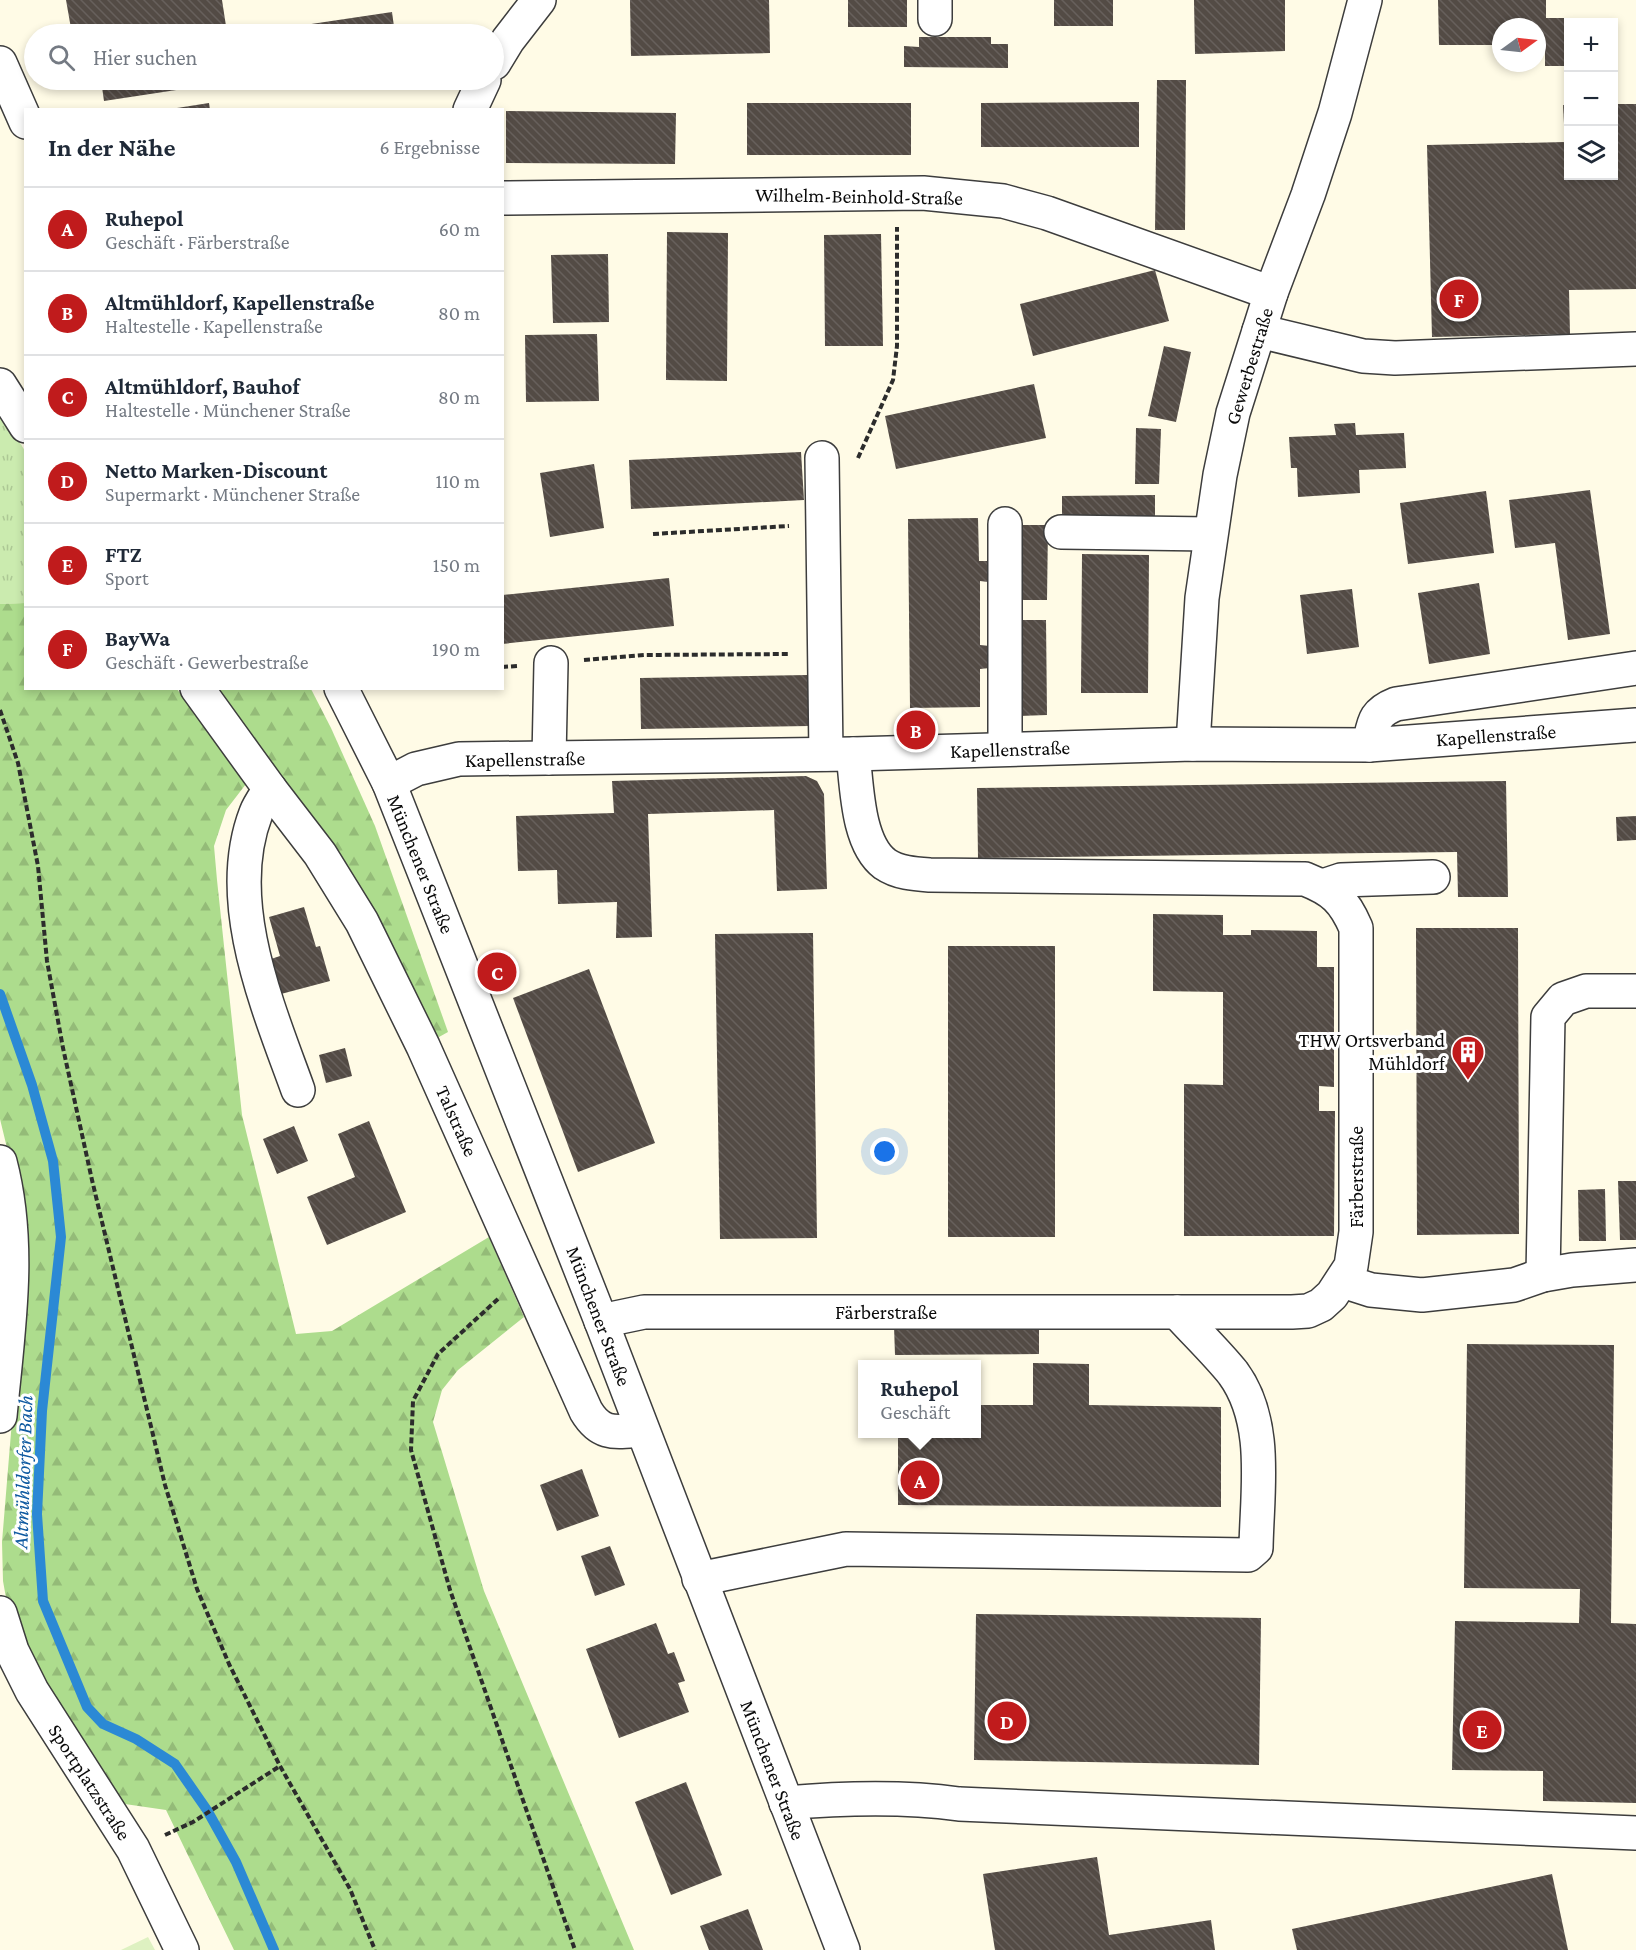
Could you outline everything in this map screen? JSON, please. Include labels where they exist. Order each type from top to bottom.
[{"type":"street","points":[[504,47],[539,0]]},
{"type":"street","name":"Gewerbestraße","points":[[1193,744],[1202,598],[1210,534],[1233,413],[1271,292],[1308,195],[1335,113],[1365,0]]},
{"type":"street","points":[[0,63],[24,117]]},
{"type":"street","points":[[471,108],[479,90]]},
{"type":"street","name":"Wilhelm-Beinhold-Straße","points":[[504,198],[923,194],[1003,201],[1047,213],[1271,292]]},
{"type":"street","points":[[1259,331],[1363,356],[1395,358],[1636,349]]},
{"type":"street","points":[[0,385],[24,423]]},
{"type":"street","name":"Färberstraße","points":[[601,1321],[644,1312],[1308,1311],[1321,1305],[1332,1295],[1351,1266],[1356,1232],[1356,928],[1339,897],[1323,886],[1305,879],[930,874],[898,870],[885,864],[875,854],[865,833],[859,802],[840,754],[825,654],[822,458]]},
{"type":"street","points":[[1005,524],[1005,749]]},
{"type":"street","points":[[1061,532],[1210,534]]},
{"type":"street","points":[[549,758],[551,663]]},
{"type":"street","points":[[1369,745],[1375,717],[1383,709],[1396,704],[1636,668]]},
{"type":"street","name":"Talstraße","points":[[198,690],[320,854],[362,922],[423,1046],[593,1423],[602,1430],[616,1432],[642,1430]]},
{"type":"street","name":"Münchener Straße","points":[[342,690],[388,783],[601,1321],[843,1950]]},
{"type":"street","name":"Kapellenstraße","points":[[388,783],[416,769],[459,759],[840,754],[1193,744],[1369,745],[1636,725]]},
{"type":"street","points":[[270,789],[256,812],[247,843],[244,872],[246,915],[262,992],[298,1090]]},
{"type":"street","points":[[1323,886],[1341,880],[1433,878]]},
{"type":"street","points":[[1543,1275],[1548,1017],[1563,999],[1587,991],[1636,992]]},
{"type":"street","points":[[0,1162],[10,1216],[13,1254],[0,1416]]},
{"type":"street","points":[[1343,1281],[1371,1290],[1422,1295],[1514,1285],[1543,1275],[1572,1270],[1636,1265]]},
{"type":"street","points":[[699,1579],[846,1549],[1248,1555],[1256,1548],[1260,1453],[1251,1408],[1233,1374],[1177,1312]]},
{"type":"street","name":"Sportplatzstraße","points":[[0,1613],[12,1651],[32,1691],[133,1849],[182,1950]]},
{"type":"street","points":[[786,1803],[917,1798],[959,1804],[1636,1833]]},
{"type":"path","points":[[653,534],[823,510],[850,476],[893,380],[897,346],[897,194]]},
{"type":"path","points":[[504,667],[644,655],[825,654]]},
{"type":"path","points":[[0,710],[18,763],[38,866],[47,961],[63,1048],[165,1485],[197,1589],[229,1664],[280,1766],[350,1889],[375,1950]]},
{"type":"path","points":[[525,1275],[438,1354],[413,1401],[411,1450],[450,1590],[575,1950]]},
{"type":"path","points":[[193,1822],[280,1766]]},
{"type":"green space","points":[[0,410],[24,449],[24,603],[0,604]]},
{"type":"green space","points":[[24,603],[24,690],[178,690],[246,784],[226,810],[214,846],[217,880],[242,1115],[296,1334],[332,1331],[489,1237],[524,1317],[458,1370],[442,1390],[433,1422],[484,1591],[634,1950],[234,1950],[166,1810],[118,1803],[20,1639],[8,1609],[3,1581],[2,1542],[23,1287],[22,1210],[0,1119],[0,604]]},
{"type":"green space","points":[[220,690],[312,690],[375,826],[448,1032],[439,1037],[425,1028],[224,708]]},
{"type":"green space","points":[[148,1937],[155,1950],[121,1950]]},
{"type":"building","points":[[66,0],[222,0],[226,24],[70,24]]},
{"type":"building","points":[[630,0],[769,0],[770,53],[631,56]]},
{"type":"building","points":[[848,0],[907,0],[907,27],[848,27]]},
{"type":"building","points":[[1054,0],[1113,0],[1113,26],[1054,26]]},
{"type":"building","points":[[1194,0],[1285,0],[1285,51],[1195,54]]},
{"type":"building","points":[[1438,0],[1546,0],[1546,18],[1492,18],[1492,45],[1439,45]]},
{"type":"building","points":[[392,12],[394,24],[311,24]]},
{"type":"building","points":[[1546,18],[1564,18],[1564,66],[1546,66]]},
{"type":"building","points":[[919,37],[991,37],[991,44],[1008,44],[1008,68],[904,67],[904,46],[919,47]]},
{"type":"building","points":[[1157,80],[1186,80],[1185,230],[1155,230]]},
{"type":"building","points":[[102,90],[176,90],[104,101]]},
{"type":"building","points":[[1139,102],[1139,147],[981,147],[981,103]]},
{"type":"building","points":[[209,103],[210,108],[177,108]]},
{"type":"building","points":[[747,103],[911,103],[911,155],[747,155]]},
{"type":"building","points":[[1618,104],[1636,104],[1636,289],[1569,290],[1570,334],[1432,337],[1427,145],[1564,142],[1564,180],[1618,180]]},
{"type":"building","points":[[506,111],[676,113],[675,164],[506,163]]},
{"type":"building","points":[[667,232],[728,233],[727,381],[666,380]]},
{"type":"building","points":[[881,234],[883,346],[825,346],[824,235]]},
{"type":"building","points":[[608,254],[609,322],[553,323],[551,255]]},
{"type":"building","points":[[1155,270],[1169,321],[1033,356],[1020,304]]},
{"type":"building","points":[[597,334],[599,401],[526,402],[525,335]]},
{"type":"building","points":[[1164,346],[1191,352],[1176,422],[1148,416]]},
{"type":"building","points":[[1034,384],[1046,438],[896,469],[885,416]]},
{"type":"building","points":[[1355,423],[1356,435],[1404,433],[1406,468],[1359,470],[1360,493],[1298,497],[1297,468],[1291,468],[1289,437],[1336,435],[1334,424]]},
{"type":"building","points":[[1136,428],[1161,429],[1159,484],[1135,484]]},
{"type":"building","points":[[801,452],[804,500],[631,509],[629,460]]},
{"type":"building","points":[[594,464],[604,528],[550,537],[540,473]]},
{"type":"building","points":[[1590,490],[1610,634],[1568,640],[1555,543],[1515,548],[1509,500]]},
{"type":"building","points":[[1486,491],[1494,553],[1408,564],[1400,503]]},
{"type":"building","points":[[1155,495],[1155,519],[1062,520],[1062,496]]},
{"type":"building","points":[[978,518],[979,561],[988,561],[988,582],[980,581],[980,645],[990,646],[990,668],[980,669],[980,707],[910,708],[908,519]]},
{"type":"building","points":[[1021,525],[1048,525],[1047,600],[1021,600]]},
{"type":"building","points":[[1082,554],[1149,555],[1148,693],[1081,693]]},
{"type":"building","points":[[669,578],[674,626],[504,644],[504,595]]},
{"type":"building","points":[[1479,583],[1490,654],[1429,664],[1418,593]]},
{"type":"building","points":[[1352,589],[1359,647],[1307,654],[1300,595]]},
{"type":"building","points":[[1019,620],[1046,620],[1047,715],[1019,716]]},
{"type":"building","points":[[808,675],[809,726],[641,729],[640,678]]},
{"type":"building","points":[[806,776],[817,781],[824,794],[827,889],[777,891],[774,810],[648,814],[652,937],[616,938],[617,902],[558,904],[557,870],[518,871],[516,816],[614,813],[612,781]]},
{"type":"building","points":[[1506,781],[1508,897],[1458,897],[1457,852],[978,858],[977,788]]},
{"type":"building","points":[[1636,816],[1636,840],[1617,841],[1616,817]]},
{"type":"building","points":[[304,907],[316,947],[320,946],[330,981],[281,994],[271,959],[280,956],[269,917]]},
{"type":"building","points":[[1153,914],[1223,915],[1223,935],[1251,935],[1251,930],[1317,931],[1317,967],[1334,967],[1334,1087],[1319,1086],[1319,1111],[1335,1111],[1334,1236],[1184,1236],[1184,1084],[1223,1085],[1223,992],[1153,991]]},
{"type":"building","name":"THW Ortsverband Mühldorf","points":[[1416,928],[1518,928],[1519,1234],[1417,1235]]},
{"type":"building","points":[[813,933],[817,1238],[720,1239],[715,934]]},
{"type":"building","points":[[948,946],[1055,946],[1055,1237],[948,1237]]},
{"type":"building","points":[[589,969],[655,1143],[578,1172],[513,998]]},
{"type":"building","points":[[345,1048],[352,1076],[326,1083],[319,1055]]},
{"type":"building","points":[[369,1121],[406,1212],[327,1245],[307,1197],[355,1177],[338,1134]]},
{"type":"building","points":[[294,1126],[308,1161],[277,1174],[263,1139]]},
{"type":"building","points":[[1618,1181],[1636,1181],[1636,1240],[1620,1240]]},
{"type":"building","points":[[1605,1189],[1606,1241],[1579,1241],[1578,1190]]},
{"type":"building","points":[[1039,1324],[1039,1354],[895,1355],[894,1326]]},
{"type":"building","points":[[1467,1344],[1614,1345],[1611,1623],[1636,1624],[1636,1803],[1543,1801],[1543,1771],[1452,1770],[1455,1621],[1579,1623],[1580,1589],[1464,1588]]},
{"type":"building","points":[[1033,1363],[1089,1364],[1089,1405],[1221,1407],[1221,1507],[898,1505],[898,1438],[981,1438],[981,1405],[1033,1405]]},
{"type":"building","points":[[582,1469],[599,1516],[557,1531],[540,1485]]},
{"type":"building","points":[[610,1546],[625,1585],[595,1596],[581,1556]]},
{"type":"building","points":[[976,1614],[1261,1618],[1259,1765],[974,1760]]},
{"type":"building","points":[[656,1623],[668,1654],[674,1652],[685,1681],[678,1683],[689,1712],[619,1738],[586,1649]]},
{"type":"building","points":[[686,1782],[722,1875],[671,1895],[635,1802]]},
{"type":"building","points":[[1097,1857],[1109,1935],[1211,1920],[1215,1950],[995,1950],[983,1874]]},
{"type":"building","points":[[1552,1874],[1568,1950],[1297,1950],[1292,1929]]},
{"type":"building","points":[[748,1909],[763,1950],[709,1950],[700,1926]]},
{"type":"waterway","name":"Altmühldorfer Bach","points":[[0,994],[32,1085],[53,1161],[61,1237],[42,1411],[37,1514],[43,1601],[87,1707],[103,1724],[136,1739],[175,1764],[207,1810],[236,1862],[274,1950]]},
{"type":"place","name":"BayWa","points":[[1459,299]]},
{"type":"place","name":"Altmühldorf, Kapellenstraße","points":[[916,730]]},
{"type":"place","name":"Altmühldorf, Bauhof","points":[[497,972]]},
{"type":"place","name":"THW Ortsverband Mühldorf","points":[[1468,1081]]},
{"type":"place","name":"Ruhepol","points":[[920,1480]]},
{"type":"place","name":"Netto Marken-Discount","points":[[1007,1721]]},
{"type":"place","name":"FTZ","points":[[1482,1730]]}]
